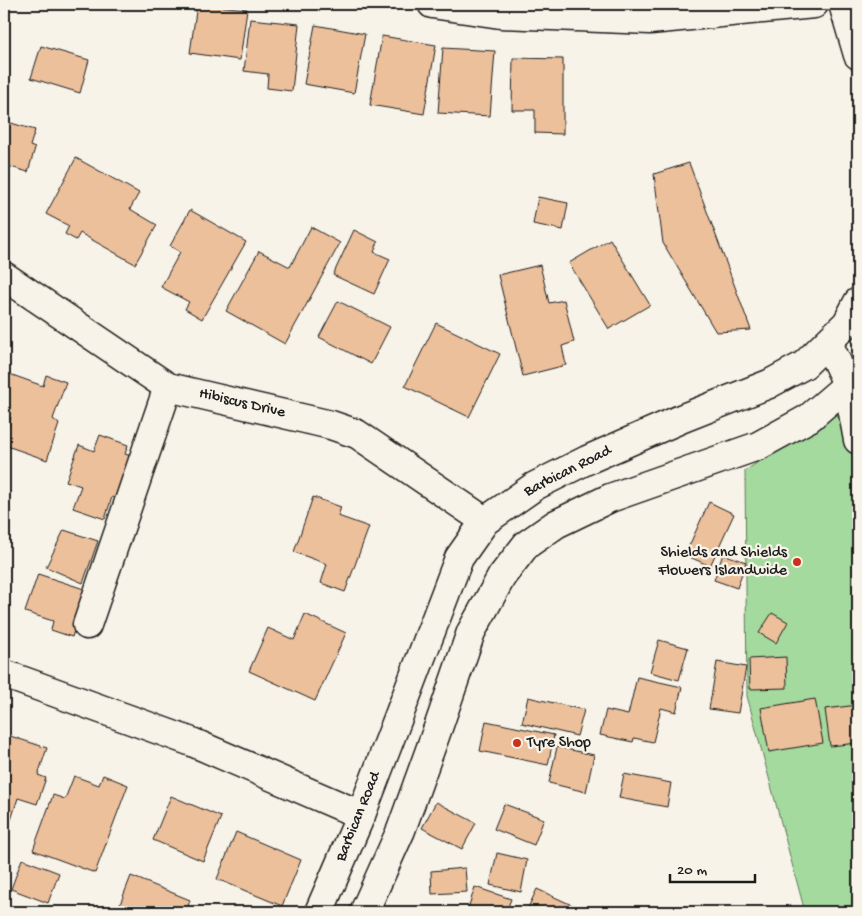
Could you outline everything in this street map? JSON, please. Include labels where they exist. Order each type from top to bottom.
[{"type":"main road","points":[[432,4],[500,14],[650,20],[814,4]]},
{"type":"main road","points":[[843,4],[858,55]]},
{"type":"main road","name":"Hibiscus Drive","points":[[4,276],[168,387],[331,425],[358,434],[485,521]]},
{"type":"main road","name":"Barbican Road","points":[[319,912],[362,815],[460,558],[485,521],[535,486],[657,430],[769,384],[804,364],[848,323],[858,302]]},
{"type":"main road","points":[[828,343],[853,381],[858,440]]},
{"type":"main road","points":[[364,912],[401,830],[440,725],[471,632],[502,576],[526,545],[556,524],[610,498],[758,446],[809,418],[853,381]]},
{"type":"main road","points":[[86,625],[168,387]]},
{"type":"main road","points":[[4,674],[192,742],[362,815]]},
{"type":"green space","points":[[858,393],[858,912],[805,912],[747,696],[745,471]]},
{"type":"building","points":[[197,4],[247,9],[240,60],[190,53]]},
{"type":"building","points":[[250,19],[299,24],[292,91],[267,88],[268,74],[244,71]]},
{"type":"building","points":[[315,25],[365,34],[354,93],[304,84]]},
{"type":"building","points":[[382,36],[436,45],[424,114],[370,105]]},
{"type":"building","points":[[41,46],[89,60],[80,93],[31,78]]},
{"type":"building","points":[[443,48],[495,51],[490,116],[438,113]]},
{"type":"building","points":[[513,58],[563,59],[563,134],[535,133],[535,110],[512,110]]},
{"type":"building","points":[[4,121],[35,130],[30,146],[35,148],[28,172],[4,165]]},
{"type":"building","points":[[76,158],[139,193],[130,209],[157,225],[135,264],[80,233],[76,240],[65,234],[69,226],[46,214]]},
{"type":"building","points":[[689,163],[751,330],[716,332],[663,243],[654,174]]},
{"type":"building","points":[[538,197],[568,203],[563,230],[533,224]]},
{"type":"building","points":[[190,210],[246,242],[202,319],[185,309],[189,302],[161,287],[180,252],[170,246]]},
{"type":"building","points":[[311,227],[340,243],[285,344],[226,311],[259,251],[290,267]]},
{"type":"building","points":[[354,230],[378,242],[374,252],[390,259],[374,294],[333,275]]},
{"type":"building","points":[[610,239],[650,305],[609,329],[569,263]]},
{"type":"building","points":[[540,265],[549,303],[564,300],[574,342],[562,346],[566,365],[523,376],[498,275]]},
{"type":"building","points":[[338,301],[390,327],[371,364],[319,337]]},
{"type":"building","points":[[436,323],[500,354],[469,417],[405,386]]},
{"type":"building","points":[[4,372],[43,386],[46,375],[66,382],[53,419],[59,424],[47,460],[4,445],[4,438],[11,418],[4,416]]},
{"type":"building","points":[[100,435],[128,445],[125,454],[139,459],[124,501],[112,497],[105,519],[73,508],[81,486],[66,481],[79,445],[94,451]]},
{"type":"building","points":[[313,497],[341,507],[338,516],[369,527],[345,592],[321,583],[327,564],[294,552]]},
{"type":"building","points":[[709,502],[734,514],[710,566],[685,555]]},
{"type":"building","points":[[64,530],[98,541],[83,583],[46,567]]},
{"type":"building","points":[[723,554],[746,562],[737,588],[714,580]]},
{"type":"building","points":[[38,574],[87,590],[72,637],[51,630],[53,621],[25,612]]},
{"type":"building","points":[[772,613],[788,622],[776,643],[759,633]]},
{"type":"building","points":[[305,614],[346,633],[315,701],[249,671],[268,628],[294,640]]},
{"type":"building","points":[[659,640],[688,648],[679,680],[650,672]]},
{"type":"building","points":[[786,657],[787,688],[750,689],[749,659]]},
{"type":"building","points":[[717,662],[746,667],[738,713],[709,709]]},
{"type":"building","points":[[637,677],[682,687],[676,712],[661,708],[653,742],[634,738],[633,742],[600,735],[606,710],[628,715]]},
{"type":"building","points":[[528,697],[584,710],[577,736],[522,723]]},
{"type":"building","points":[[815,699],[823,743],[769,752],[761,708]]},
{"type":"building","points":[[858,705],[858,743],[830,746],[825,709]]},
{"type":"building","name":"Tyre Shop","points":[[486,721],[554,735],[548,765],[480,751]]},
{"type":"building","points":[[4,734],[47,748],[38,775],[46,778],[37,804],[18,798],[11,820],[4,818]]},
{"type":"building","points":[[557,747],[594,755],[586,792],[549,783]]},
{"type":"building","points":[[624,774],[671,783],[667,807],[619,798]]},
{"type":"building","points":[[103,775],[128,785],[95,873],[33,850],[53,795],[65,799],[74,776],[99,785]]},
{"type":"building","points":[[171,796],[221,817],[203,861],[153,840]]},
{"type":"building","points":[[436,802],[476,823],[462,849],[422,828]]},
{"type":"building","points":[[504,804],[544,819],[534,845],[494,829]]},
{"type":"building","points":[[236,832],[301,860],[282,906],[217,879]]},
{"type":"building","points":[[497,853],[527,860],[521,892],[490,885]]},
{"type":"building","points":[[22,859],[59,873],[48,903],[11,889]]},
{"type":"building","points":[[465,868],[467,892],[432,894],[431,871]]},
{"type":"building","points":[[131,876],[190,900],[186,912],[117,912]]},
{"type":"building","points":[[475,887],[511,899],[506,912],[467,912]]},
{"type":"building","points":[[537,889],[574,906],[571,912],[526,912]]},
{"type":"building","points":[[719,908],[748,911],[748,912],[719,912]]},
{"type":"place","name":"Shields and Shields Flowers Islandwide","points":[[797,562]]},
{"type":"place","name":"Tyre Shop","points":[[517,743]]}]
